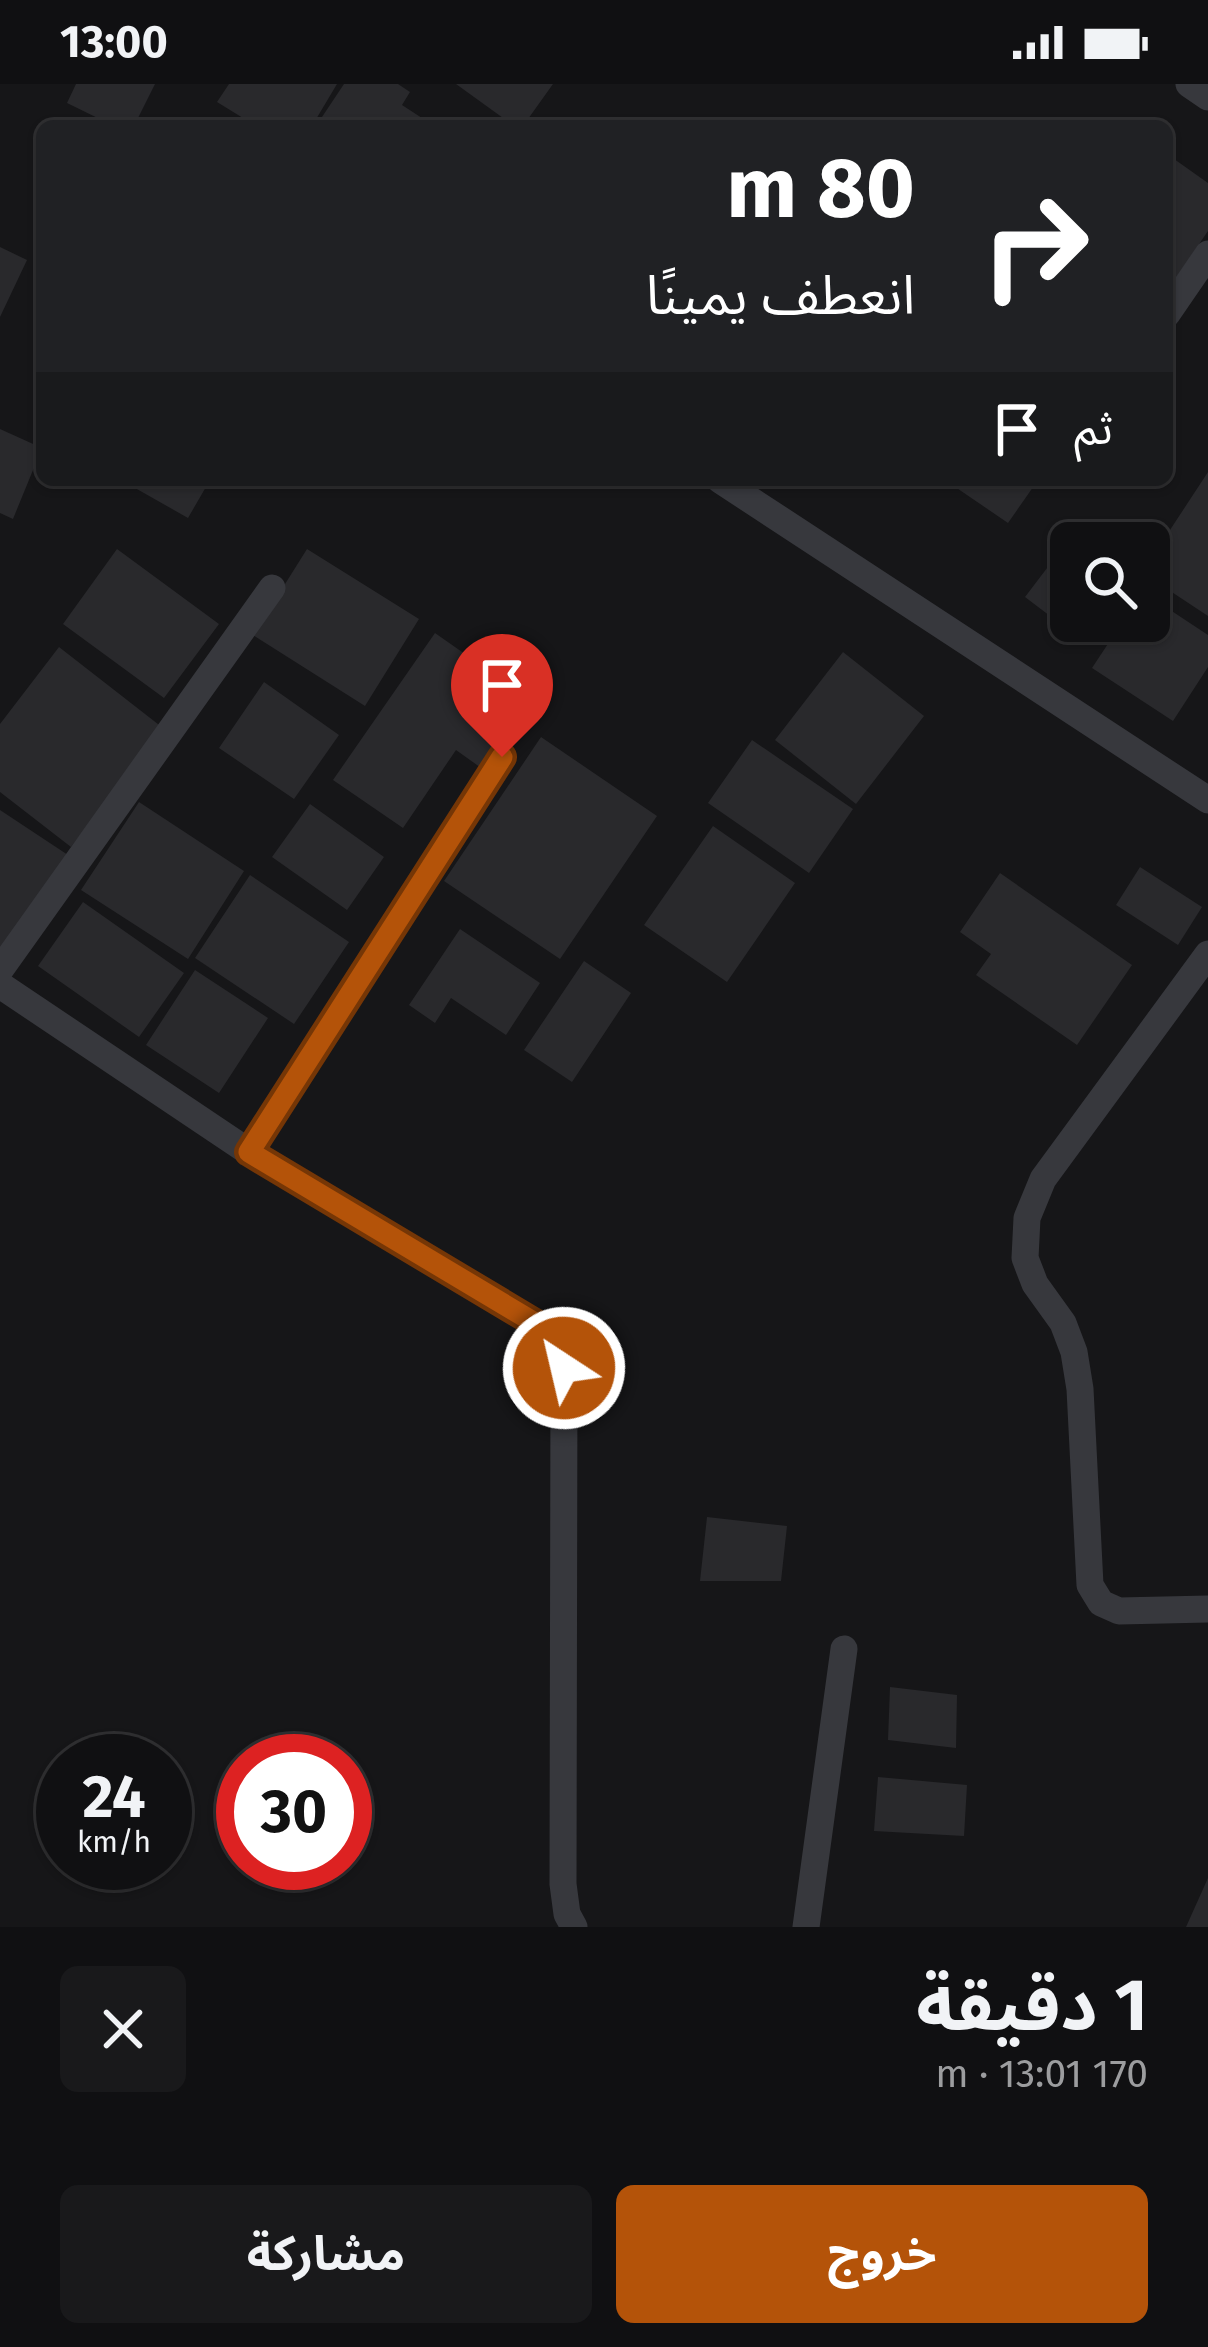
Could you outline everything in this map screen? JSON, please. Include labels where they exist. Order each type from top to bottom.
[{"type":"street","points":[[1189,84],[1208,97]]},
{"type":"street","points":[[1173,305],[1208,254]]},
{"type":"street","points":[[730,486],[1208,800]]},
{"type":"street","points":[[0,970],[272,588]]},
{"type":"street","points":[[249,1152],[502,757]]},
{"type":"street","points":[[1208,954],[1043,1180],[1027,1218],[1025,1258],[1074,1352],[1090,1585],[1101,1603],[1119,1611],[1208,1609]]},
{"type":"street","points":[[0,985],[249,1152],[540,1326],[560,1350],[564,1368],[563,1884],[574,1927]]},
{"type":"street","points":[[806,1927],[844,1649]]},
{"type":"building","points":[[76,84],[155,84],[137,120],[102,120],[67,103]]},
{"type":"building","points":[[229,84],[337,84],[316,120],[246,120],[217,102]]},
{"type":"building","points":[[344,84],[398,84],[410,92],[402,105],[425,120],[320,120]]},
{"type":"building","points":[[456,84],[553,84],[527,120],[506,120]]},
{"type":"building","points":[[1173,158],[1208,183],[1208,231],[1173,282]]},
{"type":"building","points":[[0,247],[27,260],[0,317]]},
{"type":"building","points":[[0,429],[36,445],[36,463],[13,519],[0,513]]},
{"type":"building","points":[[1208,472],[1208,616],[1170,591],[1170,530]]},
{"type":"building","points":[[132,486],[207,486],[188,518]]},
{"type":"building","points":[[954,486],[1034,486],[1008,523]]},
{"type":"building","points":[[117,549],[219,624],[164,698],[63,624]]},
{"type":"building","points":[[307,549],[419,619],[365,706],[253,635]]},
{"type":"building","points":[[1050,564],[1050,616],[1025,597]]},
{"type":"building","points":[[1170,610],[1208,635],[1208,667],[1173,721],[1092,668],[1109,642],[1170,642]]},
{"type":"building","points":[[435,633],[532,701],[484,770],[456,750],[403,828],[333,780]]},
{"type":"building","points":[[59,647],[163,728],[71,847],[0,792],[0,724]]},
{"type":"building","points":[[843,652],[924,716],[856,804],[775,740]]},
{"type":"building","points":[[264,682],[339,735],[294,799],[219,748]]},
{"type":"building","points":[[541,737],[657,816],[560,959],[444,881]]},
{"type":"building","points":[[752,740],[853,809],[809,873],[708,803]]},
{"type":"building","points":[[139,802],[244,871],[188,959],[81,890]]},
{"type":"building","points":[[310,804],[384,857],[347,910],[272,857]]},
{"type":"building","points":[[0,810],[68,855],[0,958]]},
{"type":"building","points":[[713,826],[795,883],[727,982],[644,925]]},
{"type":"building","points":[[1140,867],[1202,907],[1178,945],[1116,905]]},
{"type":"building","points":[[1000,873],[1132,965],[1077,1045],[976,975],[991,954],[960,932]]},
{"type":"building","points":[[250,875],[349,942],[294,1024],[195,958]]},
{"type":"building","points":[[83,902],[184,973],[139,1037],[38,966]]},
{"type":"building","points":[[460,929],[540,983],[506,1035],[451,998],[435,1023],[409,1005]]},
{"type":"building","points":[[584,961],[631,993],[572,1082],[524,1050]]},
{"type":"building","points":[[195,970],[268,1018],[219,1093],[146,1045]]},
{"type":"building","points":[[707,1517],[787,1526],[781,1581],[700,1581]]},
{"type":"building","points":[[890,1687],[957,1695],[956,1748],[888,1740]]},
{"type":"building","points":[[878,1777],[967,1785],[964,1836],[874,1831]]},
{"type":"building","points":[[1208,1878],[1208,1927],[1186,1927]]},
{"type":"route","points":[[502,757],[249,1152],[540,1326],[560,1350],[564,1368]]}]
